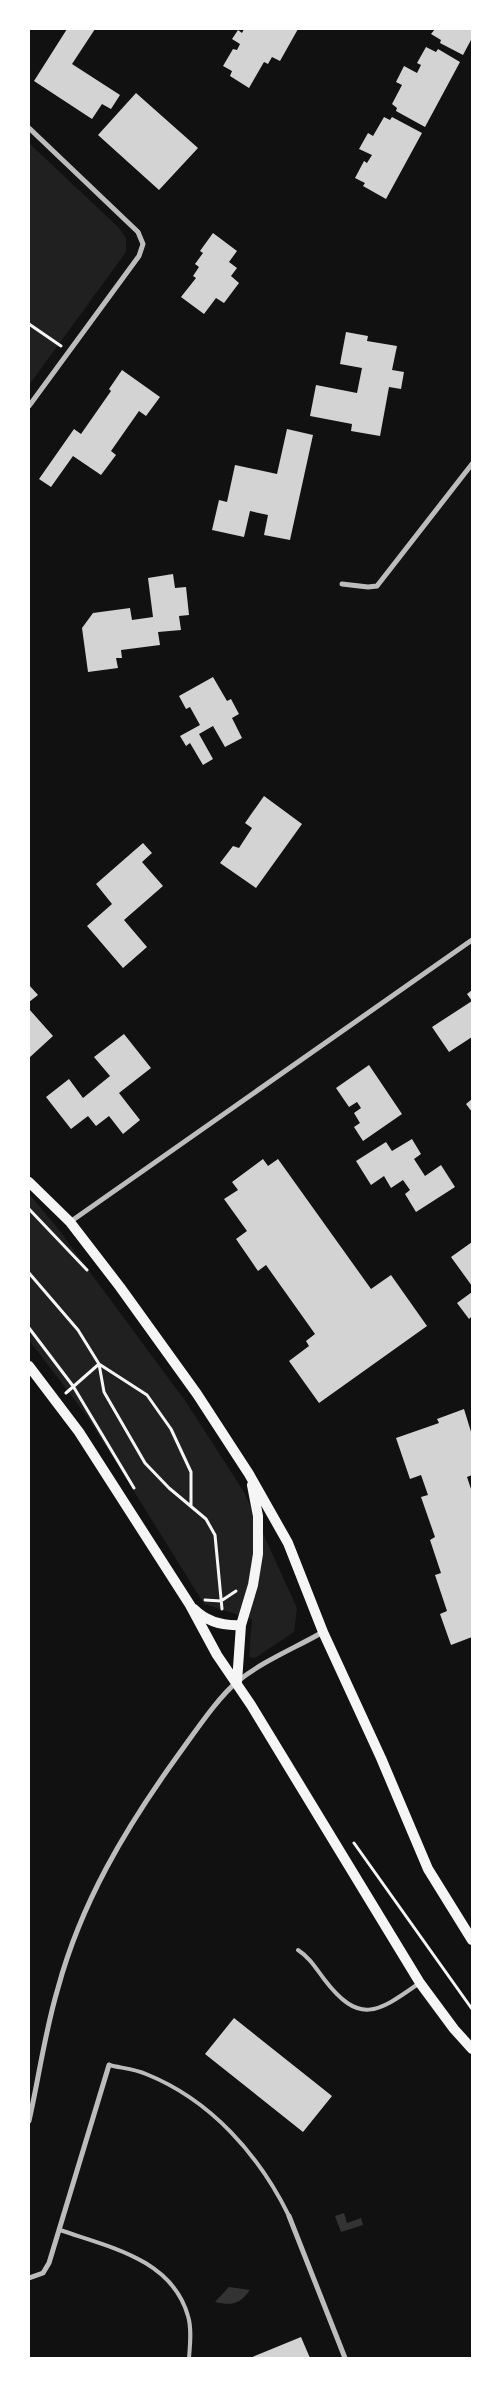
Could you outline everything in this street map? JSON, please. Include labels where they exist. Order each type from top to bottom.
[{"type":"main road","points":[[29,1182],[70,1222],[197,1394],[249,1474],[288,1543],[323,1632],[381,1758],[428,1869],[446,1902],[472,1940]]},
{"type":"main road","points":[[29,1366],[78,1432],[190,1604],[217,1655],[237,1682],[420,1983],[454,2029],[472,2049]]},
{"type":"main road","points":[[237,1682],[242,1625],[253,1585],[258,1554],[258,1516],[249,1474]]},
{"type":"main road","points":[[190,1604],[203,1617],[224,1625],[242,1625]]},
{"type":"street","points":[[29,128],[138,232],[143,244],[139,256],[29,406]]},
{"type":"street","points":[[342,584],[368,587],[377,586],[472,464]]},
{"type":"street","points":[[70,1222],[472,940]]},
{"type":"street","points":[[29,2121],[58,1988],[71,1946],[100,1879],[117,1846],[157,1784],[204,1721],[237,1682],[323,1632]]},
{"type":"street","points":[[29,2278],[42,2273],[49,2263],[109,2065]]},
{"type":"street","points":[[290,2216],[345,2358]]},
{"type":"lane","points":[[298,1950],[309,1957],[342,2000],[364,2011],[389,2005],[420,1983]]},
{"type":"lane","points":[[109,2065],[145,2074],[195,2102],[218,2120],[236,2136],[266,2174],[290,2216]]},
{"type":"lane","points":[[60,2230],[124,2251],[152,2266],[168,2278],[180,2297],[188,2317],[190,2358]]},
{"type":"path","points":[[29,324],[69,351]]},
{"type":"path","points":[[29,1209],[90,1273]]},
{"type":"path","points":[[29,1273],[78,1330],[99,1364],[104,1392],[145,1463],[206,1519],[214,1535],[224,1625]]},
{"type":"path","points":[[29,1328],[73,1386],[134,1489]]},
{"type":"path","points":[[56,1401],[99,1364]]},
{"type":"path","points":[[99,1364],[147,1395],[171,1429],[191,1472],[191,1506]]},
{"type":"path","points":[[201,1599],[221,1601],[235,1592],[240,1583]]},
{"type":"path","points":[[351,1839],[472,2009]]},
{"type":"shaded area","points":[[29,143],[118,227],[126,238],[126,252],[29,385]]},
{"type":"shaded area","points":[[29,1194],[56,1226],[186,1402],[244,1492],[297,1608],[294,1632],[255,1658],[249,1657],[252,1619],[204,1604],[89,1419],[29,1340]]},
{"type":"shaded area","points":[[344,2213],[347,2223],[361,2218],[363,2225],[341,2232],[335,2216]]},
{"type":"shaded area","points":[[229,2287],[250,2290],[235,2303],[215,2302]]},
{"type":"building","points":[[67,29],[95,29],[72,64],[120,95],[111,109],[102,104],[92,119],[34,81]]},
{"type":"building","points":[[244,29],[298,29],[280,61],[272,57],[268,64],[264,62],[249,88],[230,76],[232,71],[223,66],[233,49],[237,50],[240,44],[232,39],[238,30],[242,33]]},
{"type":"building","points":[[435,29],[472,29],[472,38],[463,55],[440,43],[441,40],[431,34]]},
{"type":"building","points":[[426,47],[436,52],[438,49],[460,62],[425,127],[396,111],[397,108],[392,104],[402,85],[396,82],[404,66],[417,73],[421,65],[417,63]]},
{"type":"building","points":[[136,93],[198,148],[159,190],[98,135]]},
{"type":"building","points":[[384,117],[390,120],[392,117],[422,133],[386,199],[363,186],[365,183],[355,178],[364,161],[367,163],[372,155],[359,149],[368,133],[373,136]]},
{"type":"building","points":[[213,233],[237,251],[229,262],[237,268],[231,276],[239,283],[224,303],[216,298],[204,314],[181,297],[196,278],[193,276],[199,267],[195,264],[203,253],[200,251]]},
{"type":"building","points":[[346,332],[368,336],[367,341],[397,346],[392,370],[404,372],[401,389],[389,387],[380,436],[351,431],[352,424],[310,416],[316,385],[357,393],[362,368],[340,364]]},
{"type":"building","points":[[122,370],[160,397],[146,416],[139,411],[111,451],[116,455],[101,475],[73,456],[51,487],[39,479],[74,429],[81,434],[111,391],[109,389]]},
{"type":"building","points":[[287,429],[313,435],[290,540],[264,535],[268,515],[250,511],[244,537],[212,530],[219,500],[227,502],[235,465],[277,474]]},
{"type":"building","points":[[173,574],[175,588],[186,587],[189,615],[179,616],[181,630],[158,632],[160,645],[121,650],[122,658],[116,658],[118,668],[88,672],[82,628],[93,613],[130,608],[132,620],[153,617],[148,578]]},
{"type":"building","points":[[213,677],[227,701],[231,699],[239,714],[232,718],[242,738],[225,747],[213,726],[199,734],[213,759],[203,765],[190,743],[186,746],[180,736],[200,725],[190,707],[186,709],[179,696]]},
{"type":"building","points":[[264,796],[302,824],[256,888],[220,863],[233,846],[239,848],[252,828],[245,823]]},
{"type":"building","points":[[143,843],[152,853],[142,862],[163,886],[124,920],[147,947],[123,968],[87,926],[112,904],[96,884]]},
{"type":"building","points":[[29,985],[38,995],[29,1002]]},
{"type":"building","points":[[472,990],[472,1001],[467,994]]},
{"type":"building","points":[[472,1001],[472,1037],[449,1052],[432,1027]]},
{"type":"building","points":[[29,1009],[53,1036],[29,1058]]},
{"type":"building","points":[[124,1034],[151,1068],[119,1093],[140,1120],[123,1134],[109,1116],[96,1126],[88,1116],[71,1129],[46,1097],[69,1079],[83,1098],[110,1076],[94,1057]]},
{"type":"building","points":[[369,1065],[402,1114],[363,1141],[354,1127],[360,1123],[354,1113],[361,1108],[357,1102],[349,1107],[336,1088]]},
{"type":"building","points":[[472,1099],[472,1112],[466,1104]]},
{"type":"building","points":[[412,1139],[421,1154],[414,1159],[425,1176],[441,1165],[455,1187],[416,1212],[405,1194],[410,1190],[403,1180],[391,1188],[384,1176],[371,1185],[356,1161],[386,1142],[392,1151]]},
{"type":"building","points":[[263,1159],[268,1166],[278,1159],[371,1289],[391,1275],[427,1326],[319,1403],[289,1361],[309,1346],[306,1341],[315,1334],[266,1265],[258,1271],[236,1239],[247,1231],[224,1199],[238,1190],[232,1182]]},
{"type":"building","points":[[472,1242],[472,1286],[451,1257]]},
{"type":"building","points":[[472,1292],[472,1316],[469,1319],[457,1303]]},
{"type":"building","points":[[464,1409],[472,1435],[472,1475],[467,1477],[472,1492],[472,1637],[451,1645],[440,1614],[447,1611],[435,1575],[441,1573],[430,1540],[435,1537],[421,1497],[428,1495],[421,1475],[410,1479],[396,1438],[439,1423],[437,1419]]},
{"type":"building","points":[[234,2018],[332,2096],[303,2132],[205,2054]]},
{"type":"building","points":[[301,2337],[310,2358],[250,2358]]}]
